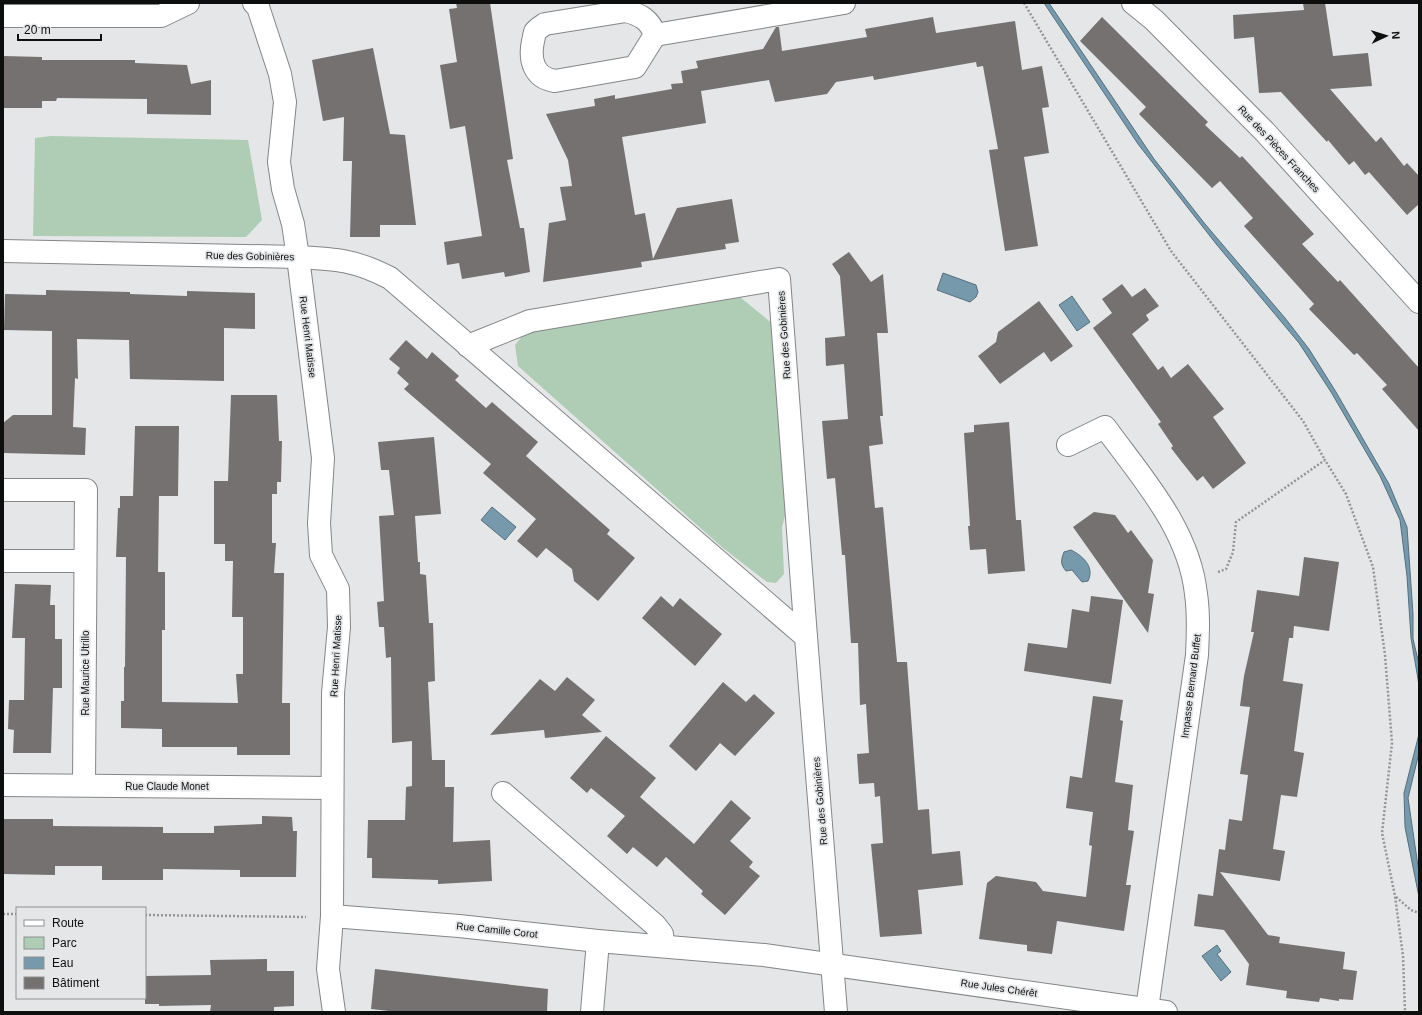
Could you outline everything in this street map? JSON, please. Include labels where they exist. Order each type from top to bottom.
[{"type":"street","points":[[3,16],[161,16],[188,3]]},
{"type":"street","name":"Rue Henri Matisse","points":[[254,3],[258,8],[280,74],[285,102],[279,162],[283,189],[293,224],[298,257],[323,458],[319,523],[321,555],[338,589],[339,627],[334,693],[331,788],[332,916],[328,969],[334,1012]]},
{"type":"street","points":[[655,35],[651,24],[640,15],[626,11],[545,24],[535,32],[532,58],[535,70],[546,80],[555,81],[628,69],[635,67],[655,35],[844,3]]},
{"type":"street","name":"Rue des Pièces Franches","points":[[1133,3],[1154,20],[1265,132],[1419,302]]},
{"type":"street","name":"Rue des Gobinières","points":[[3,251],[298,257],[344,260],[368,266],[390,278],[806,637]]},
{"type":"street","name":"Rue des Gobinières","points":[[468,346],[530,320],[779,279],[836,1012]]},
{"type":"street","name":"Impasse Bernard Buffet","points":[[1068,445],[1105,427],[1164,507],[1180,537],[1189,561],[1196,593],[1198,627],[1197,654],[1156,1011]]},
{"type":"street","name":"Rue Maurice Utrillo","points":[[3,490],[86,490],[84,785]]},
{"type":"street","points":[[3,561],[85,561]]},
{"type":"street","name":"Rue Claude Monet","points":[[3,785],[331,788]]},
{"type":"street","points":[[503,793],[655,925],[662,934],[663,945]]},
{"type":"street","name":"Rue Camille Corot","points":[[332,916],[459,926],[598,941],[663,945],[764,955],[833,964]]},
{"type":"street","points":[[592,1012],[598,941]]},
{"type":"street","name":"Rue Jules Chérêt","points":[[833,964],[1156,1011]]},
{"type":"path","points":[[1024,3],[1171,251],[1303,420],[1346,494],[1373,567],[1385,655],[1392,743],[1382,834],[1396,896],[1403,956],[1405,1012]]},
{"type":"path","points":[[1214,573],[1226,569],[1233,552],[1236,522],[1325,460]]},
{"type":"path","points":[[1396,896],[1411,910],[1419,914]]},
{"type":"path","points":[[3,914],[16,914]]},
{"type":"path","points":[[146,915],[332,916]]},
{"type":"green space","points":[[51,136],[248,140],[262,220],[246,237],[33,236],[35,138]]},
{"type":"green space","points":[[740,297],[774,325],[788,505],[782,527],[784,574],[776,583],[767,582],[723,548],[518,366],[515,345],[529,328]]},
{"type":"water","points":[[1044,3],[1049,3],[1154,159],[1205,224],[1285,318],[1309,349],[1336,392],[1389,484],[1407,527],[1413,614],[1413,639],[1419,664],[1419,685],[1411,638],[1407,576],[1400,520],[1380,476],[1331,392],[1299,343],[1217,245],[1138,144]]},
{"type":"water","points":[[943,273],[976,285],[978,292],[976,297],[970,302],[937,290]]},
{"type":"water","points":[[1072,296],[1090,322],[1077,331],[1059,305]]},
{"type":"water","points":[[492,507],[516,527],[505,540],[481,520]]},
{"type":"water","points":[[1071,550],[1080,555],[1087,562],[1090,571],[1088,581],[1082,582],[1072,570],[1066,571],[1063,566],[1062,560],[1064,552]]},
{"type":"water","points":[[1419,734],[1419,753],[1408,798],[1419,873],[1419,897],[1405,827],[1404,793]]},
{"type":"water","points":[[1217,945],[1221,951],[1217,954],[1231,972],[1221,981],[1202,956]]},
{"type":"building","points":[[456,3],[490,3],[513,159],[507,160],[520,228],[524,228],[530,272],[505,277],[504,272],[462,279],[459,263],[447,265],[444,242],[482,236],[465,126],[450,129],[440,65],[457,62],[449,9],[457,8]]},
{"type":"building","points":[[1303,3],[1325,3],[1333,56],[1368,53],[1372,86],[1330,89],[1376,142],[1381,137],[1404,166],[1407,163],[1419,176],[1419,204],[1407,215],[1369,172],[1365,175],[1354,161],[1349,165],[1328,140],[1327,142],[1281,92],[1259,93],[1254,37],[1234,39],[1233,15],[1304,10]]},
{"type":"building","points":[[933,17],[936,33],[1015,21],[1022,70],[1042,66],[1049,107],[1042,108],[1049,153],[1024,157],[1038,246],[1005,251],[989,150],[998,149],[983,66],[977,67],[976,62],[874,80],[873,76],[836,82],[827,94],[775,102],[769,80],[701,91],[706,123],[622,137],[635,215],[645,213],[653,259],[677,208],[732,199],[739,242],[725,244],[726,249],[641,262],[642,267],[543,282],[549,223],[566,220],[560,187],[572,186],[568,160],[546,114],[595,106],[594,99],[615,95],[615,99],[672,89],[671,84],[683,83],[681,71],[698,68],[696,61],[763,49],[776,27],[779,27],[782,51],[867,37],[865,29]]},
{"type":"building","points":[[1102,17],[1208,122],[1205,125],[1240,158],[1242,156],[1314,234],[1302,244],[1338,282],[1340,280],[1419,368],[1419,431],[1382,389],[1387,385],[1357,353],[1354,355],[1309,309],[1314,304],[1244,226],[1253,218],[1220,181],[1212,188],[1139,114],[1146,107],[1080,41]]},
{"type":"building","points":[[373,48],[390,134],[405,135],[416,225],[380,225],[380,237],[350,237],[352,161],[343,161],[344,117],[323,121],[312,60]]},
{"type":"building","points":[[3,56],[42,57],[42,60],[135,60],[135,63],[187,65],[191,84],[211,80],[211,115],[147,114],[147,99],[57,98],[56,101],[42,101],[42,108],[3,108]]},
{"type":"building","points":[[849,252],[871,282],[883,274],[888,333],[877,333],[883,416],[880,416],[883,444],[869,446],[875,508],[883,507],[897,662],[907,662],[918,810],[929,809],[932,854],[960,851],[963,885],[918,890],[922,934],[880,937],[871,844],[883,843],[880,796],[875,797],[874,783],[859,784],[857,754],[869,753],[866,704],[860,705],[858,643],[851,643],[845,555],[842,555],[835,478],[827,479],[822,421],[848,419],[844,364],[826,366],[825,338],[845,336],[840,276],[832,264]]},
{"type":"building","points":[[1122,284],[1132,297],[1145,288],[1159,306],[1146,315],[1149,320],[1132,334],[1158,370],[1163,366],[1171,378],[1188,364],[1224,409],[1213,417],[1246,463],[1213,489],[1203,476],[1197,481],[1171,448],[1173,446],[1158,424],[1161,422],[1093,328],[1112,313],[1102,299]]},
{"type":"building","points":[[46,290],[130,292],[130,294],[187,296],[187,291],[255,293],[255,329],[224,328],[224,381],[130,379],[129,340],[77,339],[78,379],[75,378],[73,427],[86,428],[85,455],[3,453],[3,423],[13,415],[52,415],[52,331],[4,330],[5,294],[46,295]]},
{"type":"building","points":[[1039,301],[1073,346],[1051,362],[1044,352],[1000,384],[978,356],[996,342],[998,332]]},
{"type":"building","points":[[406,340],[427,359],[432,352],[459,376],[455,380],[486,408],[492,402],[538,442],[526,456],[610,530],[607,534],[635,558],[598,601],[574,581],[572,569],[546,548],[537,558],[517,541],[536,519],[483,473],[491,464],[404,389],[409,384],[397,373],[400,368],[389,359]]},
{"type":"building","points":[[231,395],[277,395],[279,441],[282,441],[281,482],[277,482],[277,494],[272,494],[272,543],[276,543],[274,573],[284,573],[282,703],[290,703],[290,755],[237,755],[237,747],[162,747],[162,729],[121,728],[121,701],[124,701],[125,667],[126,557],[116,557],[118,508],[120,508],[120,496],[133,496],[135,426],[179,426],[178,496],[159,496],[158,572],[165,572],[165,630],[162,630],[162,702],[238,703],[236,674],[243,674],[243,617],[232,617],[233,561],[225,561],[225,544],[214,544],[214,481],[228,481]]},
{"type":"building","points":[[1009,422],[1016,520],[1021,520],[1025,571],[988,574],[986,549],[970,550],[968,526],[970,526],[964,433],[974,432],[974,425]]},
{"type":"building","points":[[434,437],[441,514],[415,516],[420,574],[426,575],[429,623],[433,623],[435,681],[428,682],[432,760],[445,760],[445,787],[454,787],[453,842],[490,840],[492,881],[438,884],[438,880],[372,878],[372,858],[367,858],[368,820],[405,820],[406,787],[412,786],[412,741],[392,743],[391,657],[386,658],[384,627],[379,627],[377,602],[384,601],[379,516],[394,515],[389,470],[381,470],[378,442]]},
{"type":"building","points":[[1094,512],[1115,515],[1128,533],[1131,530],[1153,560],[1148,593],[1154,594],[1148,633],[1073,527]]},
{"type":"building","points":[[1304,557],[1339,562],[1329,631],[1294,626],[1293,638],[1289,638],[1283,681],[1303,684],[1294,751],[1304,753],[1297,797],[1281,795],[1273,849],[1285,851],[1280,881],[1220,872],[1268,935],[1280,937],[1279,943],[1345,952],[1343,969],[1357,971],[1353,1000],[1339,999],[1339,1001],[1320,998],[1319,1002],[1286,998],[1287,991],[1246,985],[1249,964],[1224,930],[1194,926],[1198,894],[1213,896],[1219,849],[1225,850],[1229,819],[1242,821],[1248,775],[1240,774],[1250,707],[1240,706],[1244,676],[1254,632],[1251,632],[1257,590],[1299,596]]},
{"type":"building","points":[[15,584],[51,585],[50,605],[55,605],[55,639],[62,639],[62,688],[53,688],[51,753],[13,753],[14,730],[8,729],[9,700],[24,700],[25,638],[12,638]]},
{"type":"building","points":[[661,596],[673,607],[680,598],[722,634],[695,666],[642,618]]},
{"type":"building","points":[[1091,596],[1123,600],[1111,684],[1024,671],[1028,643],[1067,648],[1072,609],[1089,612]]},
{"type":"building","points":[[567,677],[595,700],[582,715],[602,732],[545,738],[544,730],[490,735],[540,679],[555,691]]},
{"type":"building","points":[[723,682],[746,702],[754,694],[775,713],[735,756],[720,743],[696,771],[669,746]]},
{"type":"building","points":[[1093,696],[1123,700],[1120,720],[1123,721],[1115,782],[1133,785],[1128,830],[1134,831],[1126,885],[1131,885],[1124,931],[1057,921],[1052,954],[1027,951],[1027,945],[979,939],[987,883],[996,876],[1036,882],[1043,891],[1086,897],[1092,846],[1089,845],[1093,812],[1066,808],[1070,776],[1082,778]]},
{"type":"building","points":[[606,736],[656,778],[640,797],[694,844],[731,800],[751,818],[730,841],[753,862],[749,867],[760,876],[725,915],[701,894],[703,891],[666,857],[657,867],[633,847],[627,854],[607,836],[625,816],[591,788],[587,793],[570,778]]},
{"type":"building","points":[[262,816],[292,817],[293,831],[297,831],[296,877],[240,877],[240,870],[163,869],[163,880],[102,880],[102,866],[55,866],[55,875],[3,874],[3,819],[53,819],[53,826],[163,827],[163,833],[214,833],[214,826],[262,824]]},
{"type":"building","points":[[267,959],[267,971],[294,971],[294,1006],[274,1007],[274,1012],[210,1012],[211,1005],[159,1006],[159,1004],[145,1004],[146,976],[211,975],[210,960]]},
{"type":"building","points":[[375,969],[548,989],[547,1012],[398,1012],[371,1009]]}]
